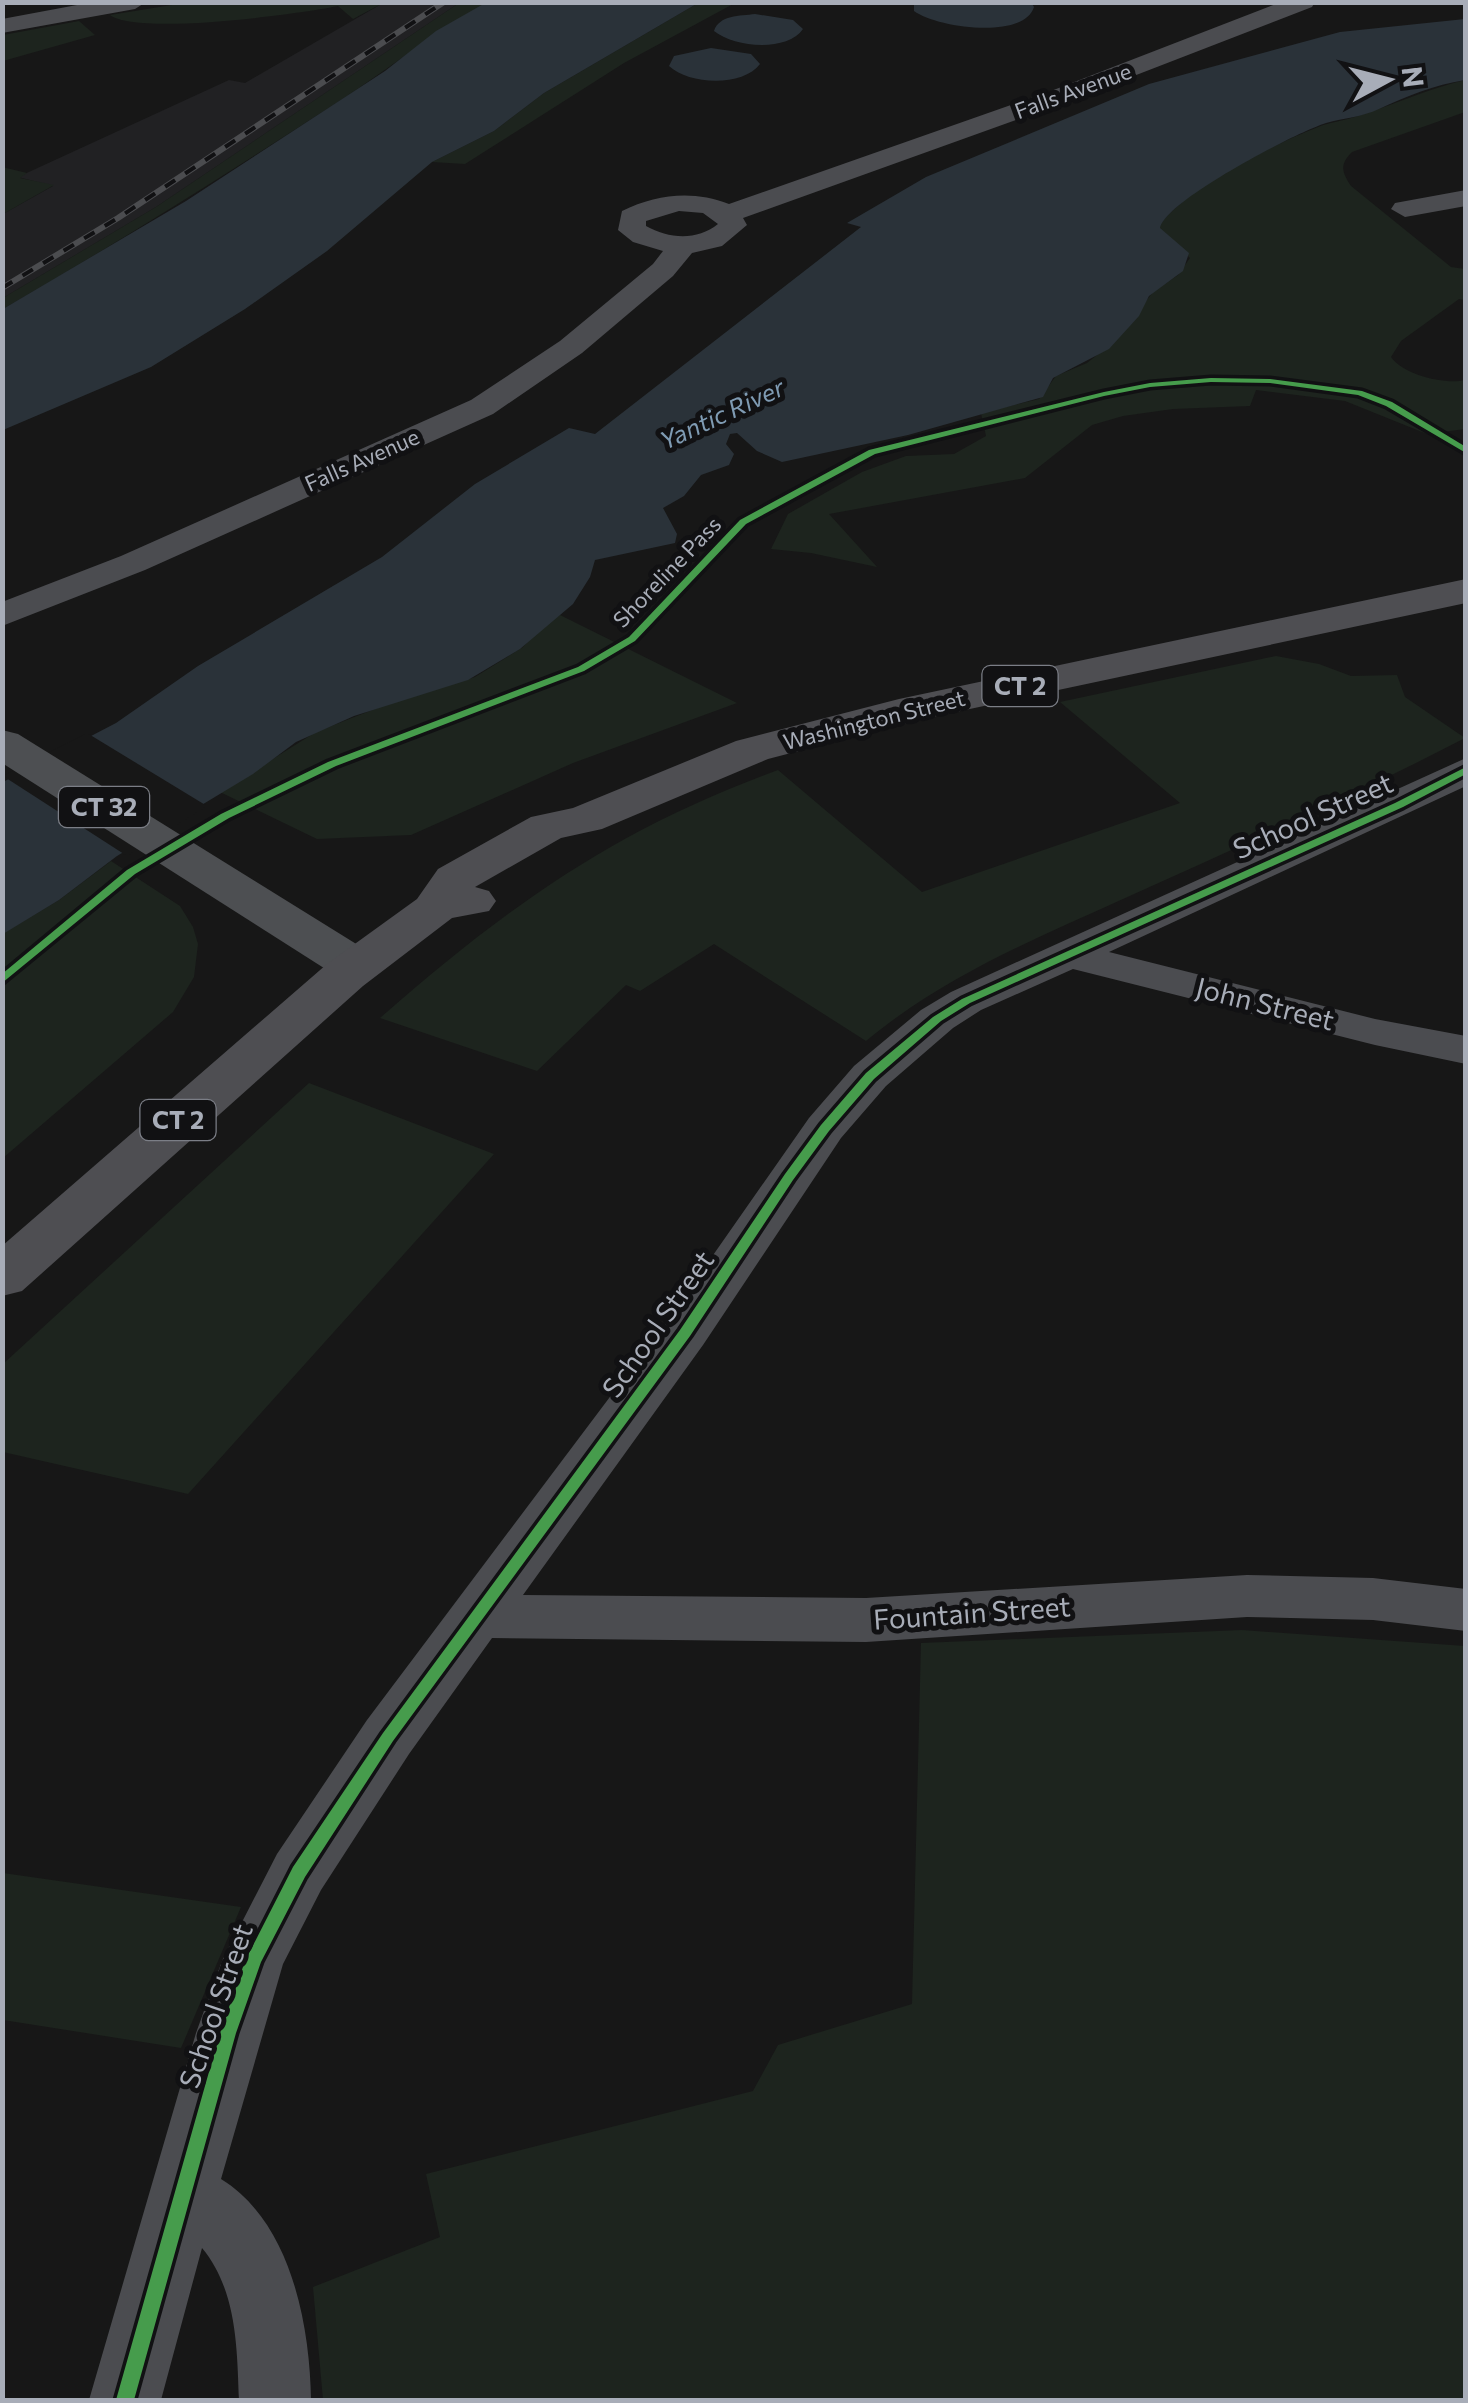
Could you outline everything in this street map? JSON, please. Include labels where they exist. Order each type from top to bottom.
[{"type":"highway","name":"Washington Street","points":[[2,1277],[356,966],[438,906],[473,901],[492,892],[574,841],[584,830],[586,819],[729,758],[804,735],[1466,591]]},
{"type":"main road","name":"CT 32","points":[[2,743],[356,966]]},
{"type":"street","points":[[2,26],[135,2]]},
{"type":"street","name":"Falls Avenue","points":[[2,615],[133,563],[482,407],[564,354],[664,270],[684,244],[712,240],[730,231],[732,220],[728,214],[1077,90],[1304,2]]},
{"type":"street","points":[[1405,208],[1466,198]]},
{"type":"street","points":[[684,244],[640,236],[632,230],[632,217],[652,207],[680,204],[708,206],[728,214]]},
{"type":"street","name":"School Street","points":[[125,2400],[228,2033],[274,1916],[348,1796],[686,1334],[789,1177],[870,1076],[909,1041],[966,1001],[1399,805],[1466,770]]},
{"type":"street","name":"John Street","points":[[1066,954],[1375,1032],[1466,1050]]},
{"type":"street","name":"Fountain Street","points":[[478,1616],[866,1620],[1247,1596],[1373,1599],[1466,1610]]},
{"type":"street","points":[[183,2193],[208,2204],[226,2220],[253,2270],[265,2304],[275,2400]]},
{"type":"shaded area","points":[[184,3],[383,3],[353,19],[338,6],[184,23],[152,24],[110,15]]},
{"type":"shaded area","points":[[383,3],[459,3],[156,207],[3,298],[3,214],[53,186],[18,177],[229,80],[245,83]]},
{"type":"shaded area","points":[[459,3],[487,3],[215,180],[3,309],[3,298],[156,207]]},
{"type":"shaded area","points":[[698,3],[735,3],[624,63],[465,164],[432,162],[494,131],[544,93]]},
{"type":"shaded area","points":[[79,21],[95,35],[3,61],[3,35]]},
{"type":"shaded area","points":[[1465,80],[1465,112],[1352,152],[1343,169],[1351,186],[1451,267],[1465,269],[1465,300],[1459,299],[1401,341],[1391,357],[1405,369],[1425,377],[1465,380],[1465,429],[1427,434],[1345,401],[1256,390],[1250,406],[1173,409],[1092,425],[1025,478],[829,514],[877,567],[771,549],[788,514],[862,472],[906,456],[954,454],[986,436],[981,413],[1039,399],[1056,376],[1087,363],[1116,340],[1153,292],[1178,275],[1190,258],[1160,230],[1160,224],[1212,181],[1256,155],[1318,127]]},
{"type":"shaded area","points":[[2,167],[27,173],[20,178],[54,185],[3,214]]},
{"type":"shaded area","points":[[560,615],[737,703],[573,763],[411,835],[317,839],[220,792],[316,732],[475,677],[523,647],[547,622]]},
{"type":"shaded area","points":[[1276,656],[1319,664],[1351,676],[1397,675],[1405,697],[1465,738],[1338,801],[989,961],[895,1018],[866,1041],[714,944],[640,991],[626,985],[537,1071],[380,1018],[474,940],[567,874],[666,818],[778,770],[922,892],[1180,803],[1060,702]]},
{"type":"shaded area","points":[[111,861],[180,906],[198,944],[194,977],[173,1012],[3,1158],[2,934],[59,900]]},
{"type":"shaded area","points":[[309,1083],[494,1154],[188,1494],[3,1452],[3,1364]]},
{"type":"shaded area","points":[[1242,1630],[1465,1646],[1465,2400],[323,2400],[313,2287],[440,2237],[426,2174],[753,2091],[778,2045],[912,2004],[921,1643]]},
{"type":"shaded area","points":[[3,1873],[241,1907],[181,2048],[3,2020]]},
{"type":"water","points":[[487,2],[698,3],[544,93],[494,131],[432,162],[327,251],[245,309],[151,367],[3,430],[3,309],[186,201],[385,71],[436,31]]},
{"type":"water","points":[[1031,2],[1034,7],[1027,17],[1014,24],[979,28],[925,17],[914,11],[914,3]]},
{"type":"water","points":[[755,14],[793,20],[803,29],[785,41],[760,45],[735,41],[714,31],[725,19]]},
{"type":"water","name":"Yantic River","points":[[1465,19],[1465,80],[1310,129],[1261,153],[1184,201],[1160,228],[1189,253],[1183,271],[1149,296],[1139,316],[1109,349],[1053,378],[1043,397],[908,435],[782,462],[757,451],[737,433],[730,434],[726,444],[734,454],[729,465],[701,475],[684,496],[663,508],[677,534],[675,543],[595,560],[590,577],[573,604],[520,649],[468,680],[354,716],[296,742],[253,774],[117,856],[59,900],[3,934],[3,782],[116,723],[198,666],[382,557],[475,484],[569,428],[595,434],[861,227],[847,223],[926,177],[1149,84],[1340,32]]},
{"type":"water","points":[[711,48],[751,54],[760,64],[741,77],[716,81],[689,77],[669,66],[674,56]]},
{"type":"pier","points":[[87,733],[207,806],[127,856],[3,776]]},
{"type":"railway","points":[[2,288],[118,218],[444,2]]},
{"type":"cycle path","name":"Shoreline Pass","points":[[2,980],[131,872],[225,816],[332,764],[581,669],[632,639],[743,522],[872,452],[1104,394],[1211,380],[1270,381],[1359,393],[1389,404],[1466,451]]},
{"type":"cycle path","points":[[125,2400],[228,2033],[253,1961],[299,1872],[388,1737],[685,1333],[825,1128],[870,1076],[937,1019],[966,1001],[1399,805],[1466,770]]}]
